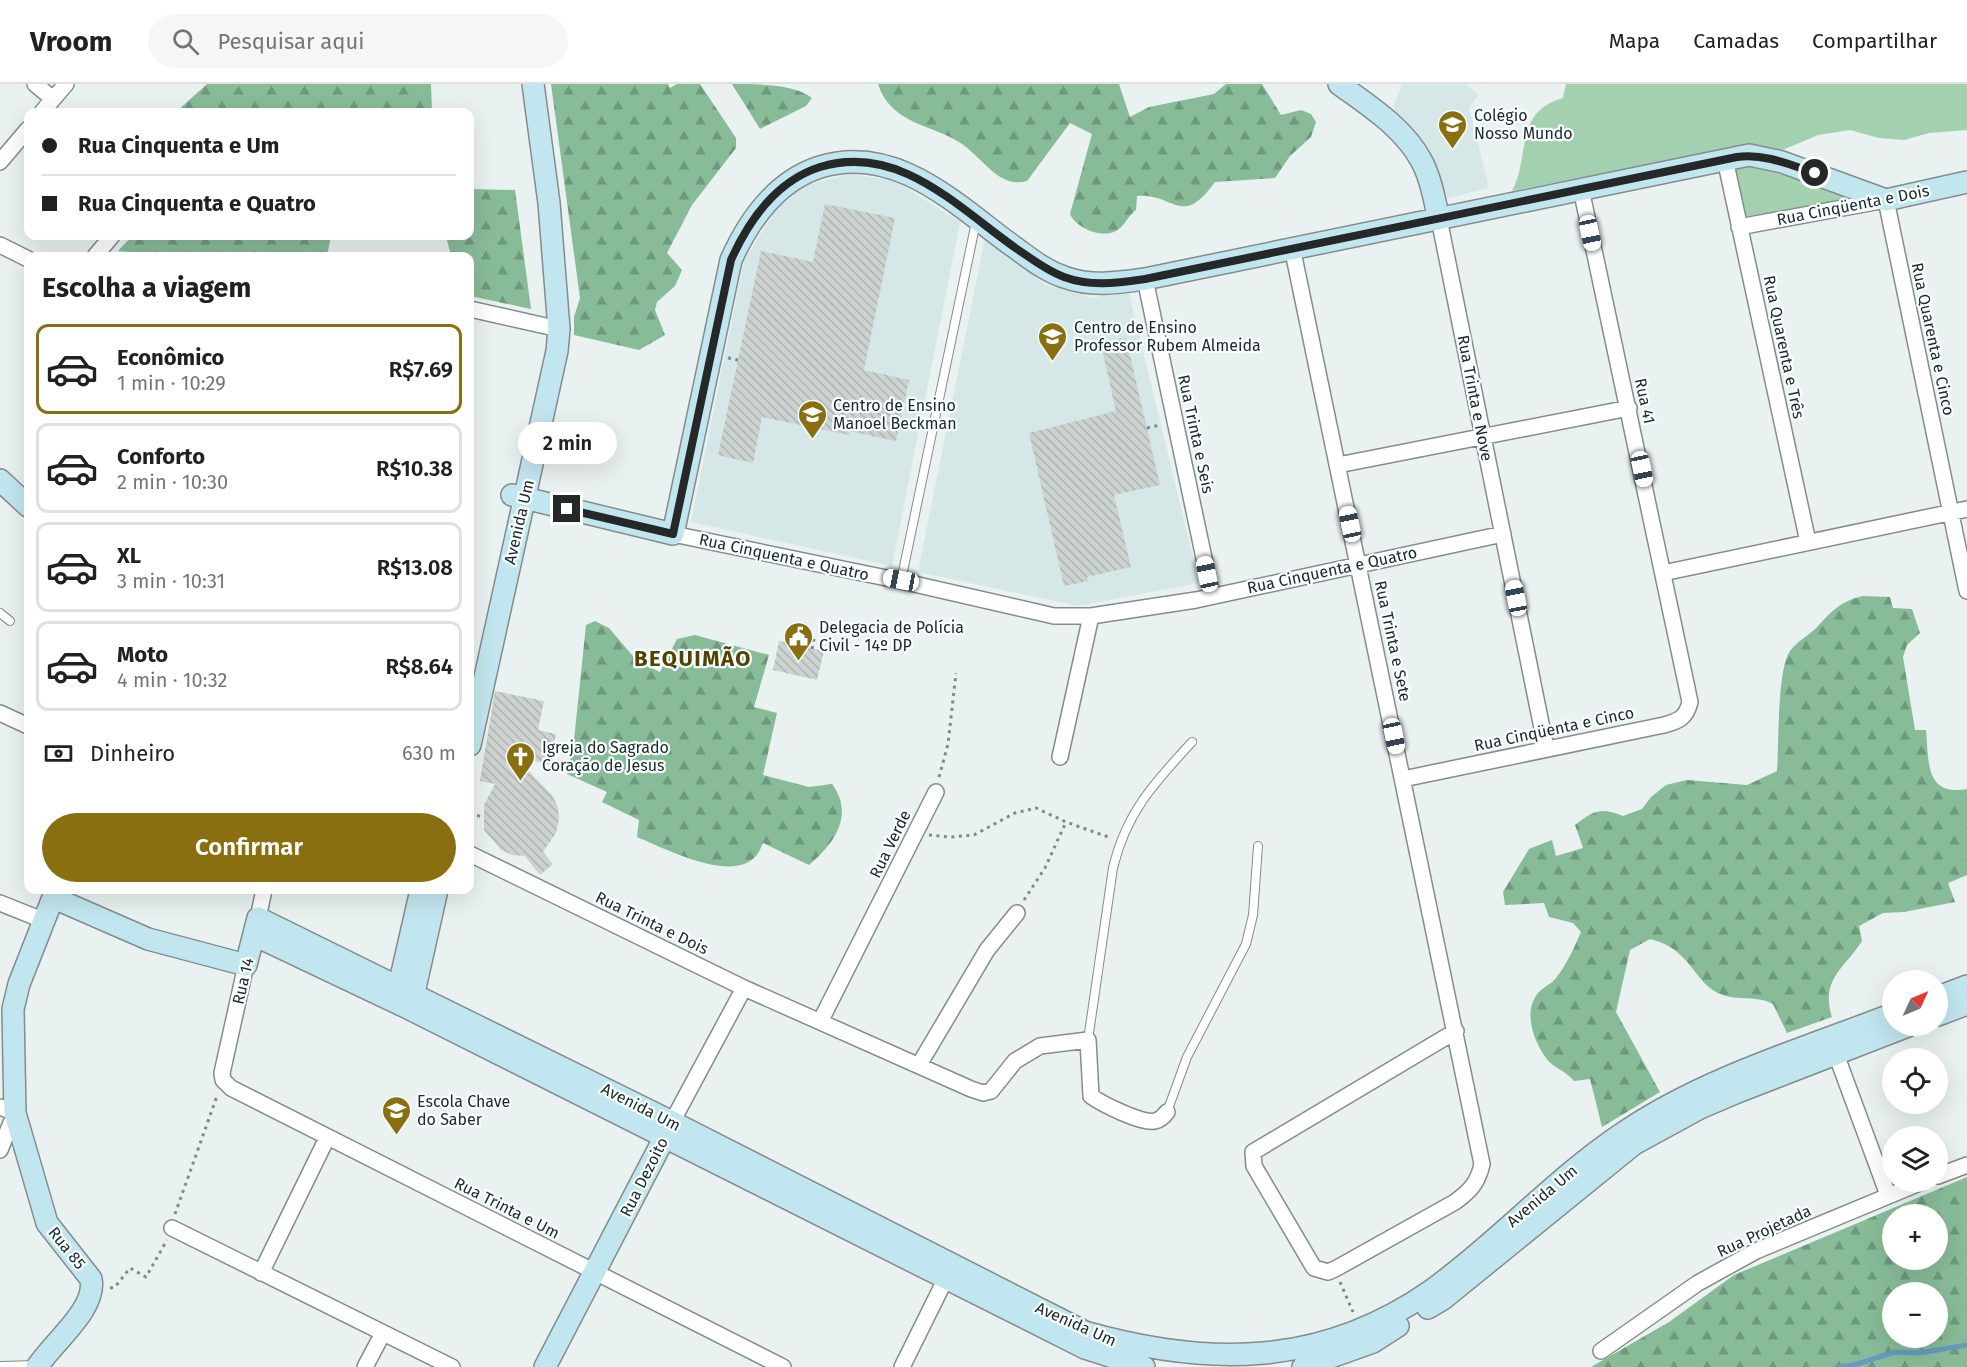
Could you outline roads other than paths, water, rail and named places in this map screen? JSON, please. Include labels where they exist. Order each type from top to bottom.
[{"type":"main road","name":"Avenida Um","points":[[520,84],[555,328]]},
{"type":"main road","name":"Avenida Um","points":[[474,667],[557,351],[549,203],[533,84]]},
{"type":"main road","name":"Rua Trinta e Nove","points":[[1339,84],[1394,126],[1413,148],[1428,176],[1439,219]]},
{"type":"main road","points":[[673,534],[731,260],[747,228],[764,205],[790,181],[812,170],[838,162],[860,160],[894,166],[928,185],[1046,269],[1090,284],[1145,279],[1749,155],[1782,162],[1886,200]]},
{"type":"main road","name":"Rua Cinqüenta e Dois","points":[[1886,200],[1967,182]]},
{"type":"main road","points":[[0,480],[24,502]]},
{"type":"main road","name":"Avenida Um","points":[[474,725],[519,497]]},
{"type":"main road","name":"Rua Cinquenta e Quatro","points":[[519,497],[673,534]]},
{"type":"main road","points":[[55,894],[148,939],[246,965]]},
{"type":"main road","name":"Rua 85","points":[[38,1366],[88,1304],[93,1290],[91,1279],[47,1223],[8,1110],[13,1009],[19,984],[55,894]]},
{"type":"main road","points":[[404,998],[421,894]]},
{"type":"main road","points":[[404,998],[436,894]]},
{"type":"main road","name":"Avenida Um","points":[[256,926],[950,1272],[1085,1332],[1129,1348],[1170,1356],[1240,1359],[1278,1356],[1361,1331],[1433,1289],[1580,1164],[1626,1130],[1681,1099],[1731,1076],[1882,1033]]},
{"type":"main road","name":"Rua 14","points":[[246,965],[256,926]]},
{"type":"main road","points":[[1948,993],[1967,986]]},
{"type":"main road","points":[[1948,1011],[1967,1004]]},
{"type":"main road","name":"Avenida Um","points":[[1303,1367],[1372,1342],[1443,1299],[1634,1144],[1700,1108],[1833,1046],[1882,1020]]},
{"type":"main road","name":"Rua Dezoito","points":[[545,1367],[668,1130]]},
{"type":"main road","name":"Avenida Um","points":[[950,1272],[1084,1348],[1144,1367]]},
{"type":"street","points":[[35,84],[53,99]]},
{"type":"street","points":[[45,108],[66,84]]},
{"type":"street","points":[[0,162],[24,134]]},
{"type":"street","name":"Rua Quarenta e Três","points":[[1725,159],[1808,542]]},
{"type":"street","name":"Rua 41","points":[[1581,189],[1689,691]]},
{"type":"street","name":"Rua Cinqüenta e Dois","points":[[1739,227],[1886,200]]},
{"type":"street","name":"Rua Quarenta e Cinco","points":[[1886,200],[1967,591]]},
{"type":"street","name":"Rua Trinta e Nove","points":[[1439,219],[1546,748]]},
{"type":"street","points":[[98,252],[109,240]]},
{"type":"street","points":[[0,245],[24,257]]},
{"type":"street","name":"Rua Trinta e Sete","points":[[1292,247],[1456,1031],[1482,1164],[1479,1178],[1468,1192],[1335,1269],[1328,1272],[1314,1268],[1254,1166],[1253,1152],[1456,1031]]},
{"type":"street","name":"Rua Trinta e Seis","points":[[1145,279],[1212,596]]},
{"type":"street","points":[[474,310],[555,328]]},
{"type":"street","points":[[1338,465],[1629,408]]},
{"type":"street","points":[[1663,573],[1967,509]]},
{"type":"street","name":"Rua Cinquenta e Quatro","points":[[673,534],[901,580],[1054,616],[1091,616],[1212,596],[1358,563],[1503,534]]},
{"type":"street","points":[[1060,757],[1091,616]]},
{"type":"street","name":"Rua Cinqüenta e Cinco","points":[[1403,779],[1678,721],[1687,714],[1690,702],[1689,691]]},
{"type":"street","points":[[0,713],[24,724]]},
{"type":"street","name":"Rua Verde","points":[[821,1020],[936,792]]},
{"type":"street","name":"Rua Trinta e Dois","points":[[474,856],[744,988],[983,1093],[999,1083],[1015,1061],[1040,1046],[1088,1040]]},
{"type":"street","name":"Rua 14","points":[[256,926],[263,894]]},
{"type":"street","points":[[0,903],[45,921]]},
{"type":"street","points":[[919,1065],[987,950],[1017,913]]},
{"type":"street","name":"Rua 14","points":[[222,1076],[246,965]]},
{"type":"street","name":"Rua Dezoito","points":[[668,1130],[744,988]]},
{"type":"street","points":[[1088,1040],[1091,1096],[1099,1102],[1149,1121],[1162,1118],[1167,1112]]},
{"type":"street","points":[[1833,1046],[1888,1195]]},
{"type":"street","name":"Rua Trinta e Um","points":[[222,1076],[231,1088],[327,1138],[783,1367]]},
{"type":"street","points":[[0,1150],[8,1110]]},
{"type":"street","points":[[261,1272],[327,1138]]},
{"type":"street","points":[[1948,1172],[1967,1164]]},
{"type":"street","name":"Rua Projetada","points":[[1601,1351],[1698,1283],[1756,1251],[1896,1192]]},
{"type":"street","points":[[172,1228],[452,1367]]},
{"type":"street","points":[[902,1367],[950,1272]]},
{"type":"street","points":[[365,1367],[383,1333]]},
{"type":"lane","points":[[901,580],[976,220]]},
{"type":"lane","points":[[0,613],[10,621]]},
{"type":"lane","points":[[1088,1040],[1119,841],[1129,820],[1152,785],[1192,742]]},
{"type":"lane","points":[[1167,1112],[1187,1057],[1246,944],[1253,915],[1258,846]]},
{"type":"lane","points":[[0,1366],[38,1366]]},
{"type":"waterway","points":[[1837,1367],[1854,1365],[1895,1352],[1920,1353],[1967,1345]]},
{"type":"place","name":"Colégio Nosso Mundo","points":[[1453,150]]},
{"type":"place","name":"Centro de Ensino Professor Rubem Almeida","points":[[1053,362]]},
{"type":"place","name":"Centro de Ensino Manoel Beckman","points":[[812,440]]},
{"type":"place","name":"Delegacia de Polícia Civil - 14º DP","points":[[798,662]]},
{"type":"place","name":"Igreja do Sagrado Coração de Jesus","points":[[521,782]]},
{"type":"place","name":"Escola Chave do Saber","points":[[396,1136]]},
{"type":"district","name":"BEQUIMÃO","points":[[693,658]]}]
